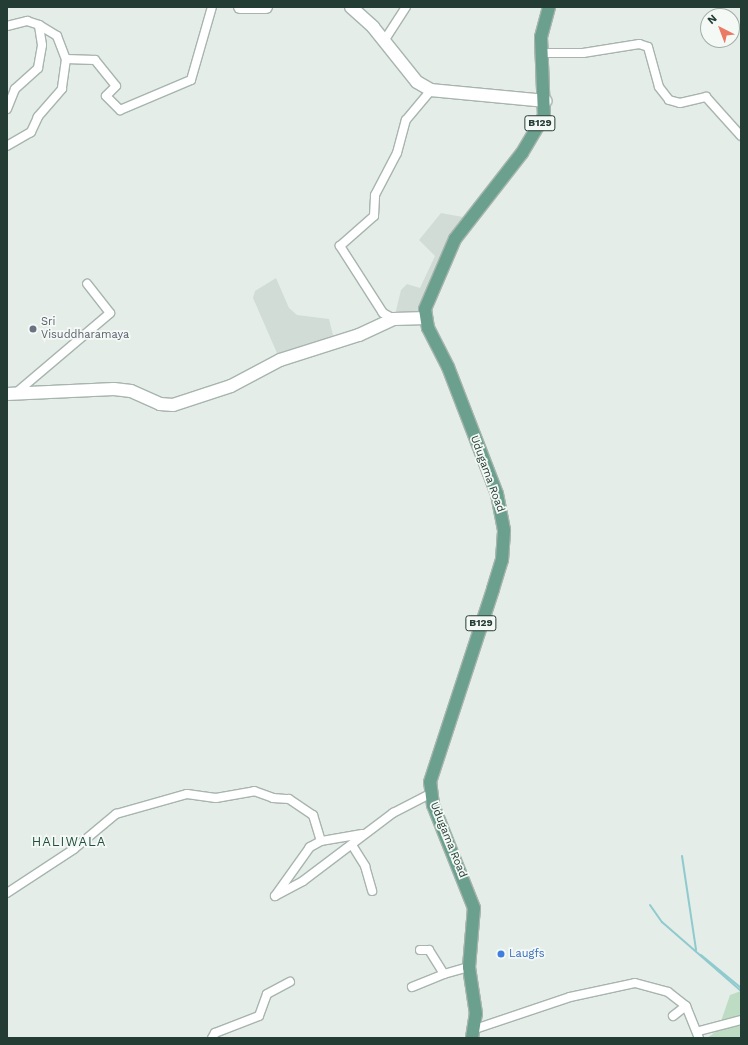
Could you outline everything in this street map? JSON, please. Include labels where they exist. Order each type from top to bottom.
[{"type":"main road","points":[[240,7],[266,7]]},
{"type":"main road","points":[[351,7],[384,40],[417,82],[430,90],[545,101]]},
{"type":"main road","name":"Udugama Road","points":[[474,1034],[469,967],[474,908],[430,794],[433,766],[500,567],[504,530],[497,494],[426,318],[429,296],[455,239],[537,130],[544,116],[545,101],[540,53],[548,7]]},
{"type":"main road","points":[[12,393],[114,389],[131,391],[160,404],[173,405],[232,386],[280,360],[359,335],[394,319],[426,318]]},
{"type":"street","points":[[66,59],[95,60],[116,86],[106,96],[120,110],[191,80],[212,7]]},
{"type":"street","points":[[384,40],[406,7]]},
{"type":"street","points":[[7,26],[27,21],[38,25],[57,36],[66,59],[62,89],[38,117],[32,132],[7,146]]},
{"type":"street","points":[[7,109],[15,89],[38,68],[42,45],[38,25]]},
{"type":"street","points":[[540,53],[583,53],[639,44],[648,47],[659,87],[668,100],[680,103],[706,97],[741,136]]},
{"type":"street","points":[[394,319],[383,313],[340,246],[374,216],[375,195],[397,153],[406,120],[430,90]]},
{"type":"street","points":[[12,393],[110,313],[87,284]]},
{"type":"street","points":[[7,893],[74,849],[116,814],[188,794],[216,798],[254,790],[273,798],[289,799],[313,815],[321,841]]},
{"type":"street","points":[[362,834],[321,841],[310,847],[275,896],[303,881],[352,845],[362,834],[430,794]]},
{"type":"street","points":[[352,845],[365,866],[372,891]]},
{"type":"street","points":[[420,950],[428,950],[444,974]]},
{"type":"street","points":[[412,986],[444,974],[469,967]]},
{"type":"street","points":[[212,1038],[215,1033],[259,1016],[267,994],[290,982]]},
{"type":"street","points":[[474,1034],[570,997],[635,983],[668,992],[686,1006],[699,1035],[741,1020]]},
{"type":"street","points":[[673,1016],[686,1006]]},
{"type":"shaded area","points":[[441,213],[468,218],[426,318],[394,319],[401,290],[407,284],[420,288],[435,256],[419,240]]},
{"type":"shaded area","points":[[276,278],[289,308],[297,315],[329,319],[335,343],[280,360],[253,298],[255,291]]},
{"type":"green space","points":[[741,991],[741,1038],[707,1038],[718,1030],[730,995]]},
{"type":"waterway","points":[[682,856],[696,950]]},
{"type":"waterway","points":[[650,905],[662,922],[741,991]]},
{"type":"waterway","points":[[701,955],[741,988]]},
{"type":"place","name":"Sri Visuddharamaya","points":[[33,329]]},
{"type":"place","name":"Laugfs","points":[[501,954]]},
{"type":"district","name":"HALIWALA","points":[[69,842]]}]
